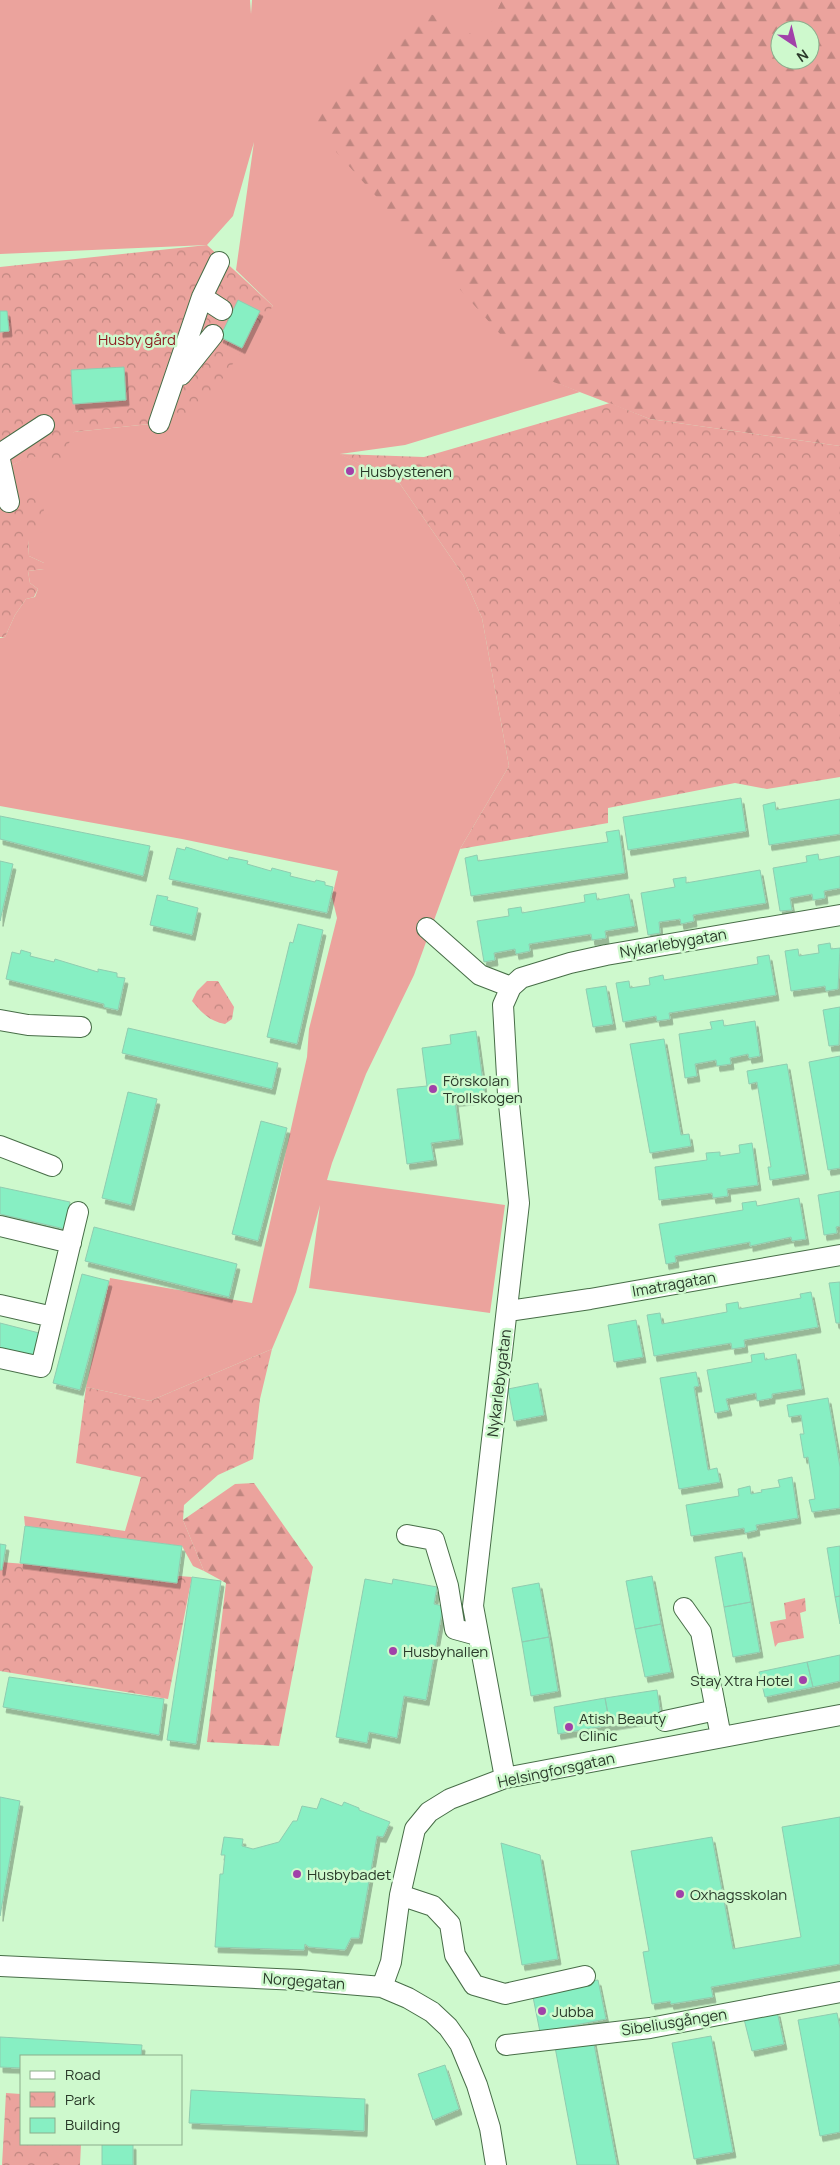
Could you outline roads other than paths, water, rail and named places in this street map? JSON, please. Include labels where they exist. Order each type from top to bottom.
[{"type":"street","points":[[159,423],[202,297],[219,262]]},
{"type":"street","points":[[202,297],[222,310]]},
{"type":"street","points":[[173,384],[213,336]]},
{"type":"street","points":[[0,454],[44,425]]},
{"type":"street","points":[[0,460],[9,502]]},
{"type":"street","name":"Nykarlebygatan","points":[[505,1778],[473,1606],[520,1203],[508,1094],[503,1005],[511,987],[521,978],[570,963],[606,955],[840,915]]},
{"type":"street","points":[[427,928],[480,975],[511,987]]},
{"type":"street","points":[[0,1020],[28,1025],[81,1027]]},
{"type":"street","points":[[0,1146],[52,1166]]},
{"type":"street","points":[[0,1358],[41,1367],[78,1212]]},
{"type":"street","points":[[0,1226],[71,1243]]},
{"type":"street","name":"Imatragatan","points":[[508,1311],[590,1299],[840,1255]]},
{"type":"street","points":[[0,1305],[53,1318]]},
{"type":"street","points":[[408,1535],[434,1540],[448,1586],[455,1629],[477,1634]]},
{"type":"street","points":[[684,1608],[702,1632],[721,1737]]},
{"type":"street","points":[[665,1721],[716,1710]]},
{"type":"street","name":"Helsingforsgatan","points":[[382,1987],[391,1962],[400,1895],[416,1829],[429,1812],[450,1798],[505,1778],[840,1715]]},
{"type":"street","points":[[400,1895],[432,1906],[450,1924],[454,1955],[474,1984],[505,1994],[585,1976]]},
{"type":"street","name":"Norgegatan","points":[[0,1966],[300,1980],[382,1987],[408,1998],[432,2012],[448,2027],[460,2044],[477,2085],[490,2128],[496,2165]]},
{"type":"street","name":"Sibeliusgången","points":[[506,2045],[650,2028],[840,1992]]},
{"type":"place","name":"Husbystenen","points":[[350,471]]},
{"type":"place","name":"Förskolan Trollskogen","points":[[433,1089]]},
{"type":"place","name":"Husbyhallen","points":[[393,1651]]},
{"type":"place","name":"Stay Xtra Hotel","points":[[803,1680]]},
{"type":"place","name":"Atish Beauty Clinic","points":[[569,1727]]},
{"type":"place","name":"Husbybadet","points":[[297,1874]]},
{"type":"place","name":"Oxhagsskolan","points":[[680,1894]]},
{"type":"place","name":"Jubba","points":[[542,2011]]},
{"type":"park label","name":"Husby gård","points":[[137,339]]}]
